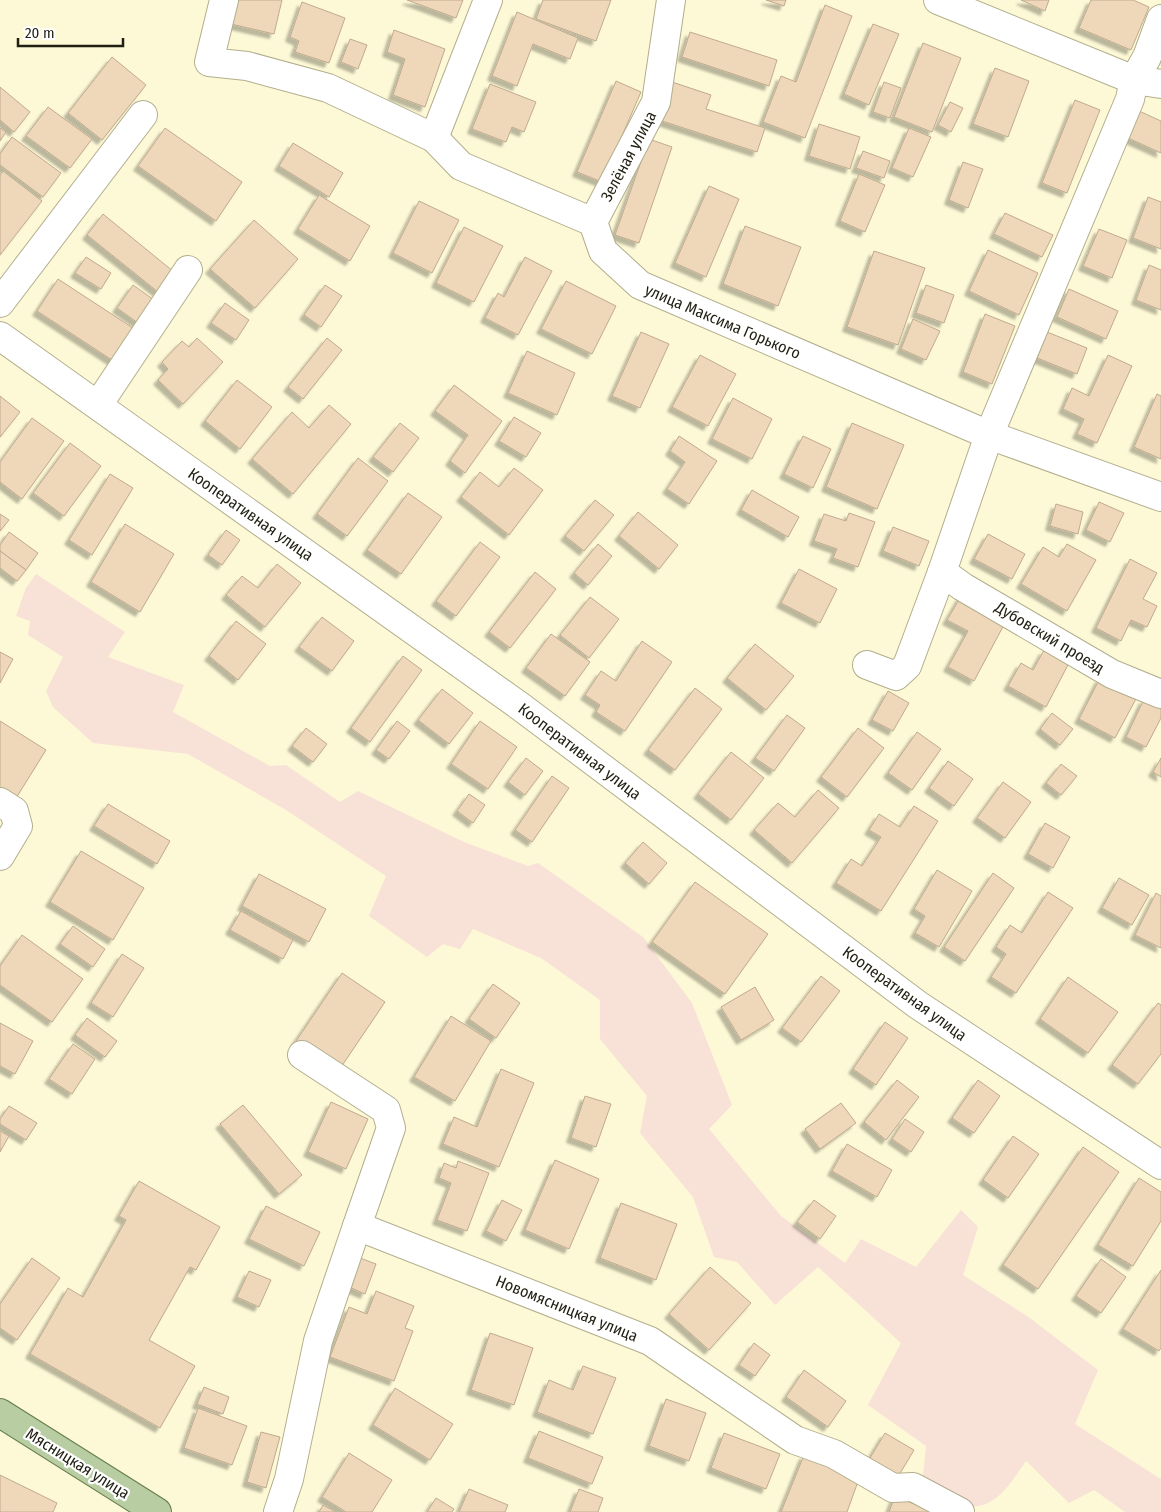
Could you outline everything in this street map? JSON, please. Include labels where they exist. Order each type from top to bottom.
[{"type":"main road","name":"Мясницкая улица","points":[[0,1413],[156,1512]]},
{"type":"street","points":[[224,0],[210,62],[247,66],[328,88],[434,138],[461,166],[592,222]]},
{"type":"street","points":[[434,138],[488,0]]},
{"type":"street","name":"Зелёная улица","points":[[592,222],[656,102],[671,0]]},
{"type":"street","points":[[938,0],[1134,80],[1161,84]]},
{"type":"street","points":[[867,665],[896,676],[907,666],[942,572],[989,435],[1130,99],[1134,80],[1147,57],[1161,18]]},
{"type":"street","points":[[0,303],[143,115]]},
{"type":"street","name":"улица Максима Горького","points":[[592,222],[603,251],[640,285],[989,435],[1161,497]]},
{"type":"street","points":[[98,405],[188,270]]},
{"type":"street","name":"Кооперативная улица","points":[[0,336],[521,707],[918,1005],[1161,1165]]},
{"type":"street","name":"Дубовский проезд","points":[[942,572],[964,587],[1112,674],[1161,694]]},
{"type":"street","points":[[0,802],[14,811],[18,826],[0,856]]},
{"type":"street","points":[[278,1512],[290,1479],[318,1340],[392,1128],[386,1110],[302,1055]]},
{"type":"street","name":"Новомясницкая улица","points":[[357,1226],[650,1341],[795,1440],[834,1454],[892,1488],[913,1487],[960,1512]]},
{"type":"shaded area","points":[[36,574],[125,632],[108,657],[184,685],[173,712],[270,766],[286,765],[340,802],[358,791],[464,842],[528,866],[538,863],[643,937],[692,1003],[732,1105],[709,1129],[781,1216],[845,1263],[861,1239],[916,1267],[961,1210],[978,1227],[963,1275],[1027,1316],[1098,1370],[1075,1424],[1161,1479],[1161,1512],[1125,1512],[1094,1490],[1069,1503],[1026,1461],[1001,1494],[985,1504],[975,1507],[959,1505],[922,1485],[926,1446],[868,1405],[901,1343],[818,1267],[775,1305],[737,1262],[714,1257],[693,1197],[640,1133],[647,1096],[600,1039],[600,1000],[541,958],[473,929],[460,949],[443,944],[427,957],[369,916],[386,876],[286,810],[188,754],[93,743],[53,707],[46,691],[63,657],[28,635],[30,621],[16,616],[26,588]]},
{"type":"building","points":[[236,0],[282,0],[274,34],[231,24]]},
{"type":"building","points":[[407,0],[463,0],[456,18]]},
{"type":"building","points":[[543,0],[611,0],[596,41],[536,19]]},
{"type":"building","points":[[766,0],[786,0],[784,6]]},
{"type":"building","points":[[1021,0],[1049,0],[1045,11]]},
{"type":"building","points":[[1091,0],[1133,0],[1149,7],[1131,50],[1079,28]]},
{"type":"building","points":[[302,2],[345,18],[329,63],[295,52],[299,41],[290,37]]},
{"type":"building","points":[[825,5],[852,16],[805,138],[763,122],[781,76],[796,82]]},
{"type":"building","points":[[517,12],[578,38],[570,59],[533,44],[517,86],[492,76]]},
{"type":"building","points":[[873,24],[899,34],[869,105],[844,94]]},
{"type":"building","points":[[394,30],[445,49],[425,107],[393,95],[405,59],[387,52]]},
{"type":"building","points":[[690,32],[777,60],[769,86],[682,57]]},
{"type":"building","points":[[350,39],[367,45],[358,69],[341,62]]},
{"type":"building","points":[[923,43],[961,58],[932,132],[894,117]]},
{"type":"building","points":[[112,57],[146,85],[102,140],[68,113]]},
{"type":"building","points":[[995,68],[1029,81],[1008,137],[973,124]]},
{"type":"building","points":[[616,81],[641,92],[602,182],[577,172]]},
{"type":"building","points":[[669,81],[711,95],[706,109],[765,128],[757,152],[656,119]]},
{"type":"building","points":[[884,82],[901,88],[890,118],[873,112]]},
{"type":"building","points":[[490,84],[536,102],[524,132],[512,127],[506,142],[472,129]]},
{"type":"building","points":[[0,87],[30,112],[14,132],[0,120]]},
{"type":"building","points":[[1075,100],[1100,110],[1067,193],[1042,183]]},
{"type":"building","points":[[950,102],[963,108],[951,132],[938,125]]},
{"type":"building","points":[[48,107],[92,139],[70,168],[26,136]]},
{"type":"building","points":[[1139,111],[1161,121],[1161,153],[1128,138]]},
{"type":"building","points":[[819,124],[860,137],[850,169],[809,156]]},
{"type":"building","points":[[0,128],[6,132],[0,141]]},
{"type":"building","points":[[165,128],[242,182],[216,221],[138,166]]},
{"type":"building","points":[[909,128],[931,137],[913,177],[892,168]]},
{"type":"building","points":[[12,137],[61,173],[43,197],[0,165],[0,154]]},
{"type":"building","points":[[649,139],[672,147],[639,243],[615,235]]},
{"type":"building","points":[[293,143],[343,173],[329,197],[279,166]]},
{"type":"building","points":[[863,151],[890,161],[884,178],[856,168]]},
{"type":"building","points":[[963,162],[983,169],[968,208],[949,200]]},
{"type":"building","points":[[3,171],[42,201],[0,255],[0,175]]},
{"type":"building","points":[[859,174],[885,185],[865,232],[840,221]]},
{"type":"building","points":[[709,186],[739,199],[706,277],[675,263]]},
{"type":"building","points":[[319,195],[370,226],[350,261],[298,229]]},
{"type":"building","points":[[1148,197],[1161,202],[1161,249],[1133,238]]},
{"type":"building","points":[[419,201],[459,220],[432,273],[393,253]]},
{"type":"building","points":[[1005,213],[1053,235],[1042,257],[994,234]]},
{"type":"building","points":[[103,214],[174,272],[158,292],[87,235]]},
{"type":"building","points":[[254,220],[298,259],[255,308],[210,269]]},
{"type":"building","points":[[745,226],[801,247],[778,306],[723,284]]},
{"type":"building","points":[[464,227],[503,246],[474,302],[436,283]]},
{"type":"building","points":[[1099,229],[1127,240],[1112,278],[1083,266]]},
{"type":"building","points":[[988,250],[1038,273],[1019,315],[969,291]]},
{"type":"building","points":[[874,251],[925,268],[898,345],[847,327]]},
{"type":"building","points":[[86,257],[111,273],[101,289],[75,273]]},
{"type":"building","points":[[525,257],[552,271],[518,335],[485,318],[498,293],[504,297]]},
{"type":"building","points":[[1149,265],[1161,270],[1161,310],[1136,300]]},
{"type":"building","points":[[58,279],[136,330],[115,362],[37,311]]},
{"type":"building","points":[[566,281],[616,306],[592,354],[541,329]]},
{"type":"building","points":[[133,285],[154,300],[138,323],[117,308]]},
{"type":"building","points":[[325,285],[342,296],[321,327],[304,315]]},
{"type":"building","points":[[926,285],[954,295],[944,323],[916,313]]},
{"type":"building","points":[[1069,289],[1118,311],[1106,339],[1057,317]]},
{"type":"building","points":[[225,303],[249,320],[236,340],[211,323]]},
{"type":"building","points":[[985,314],[1015,326],[992,384],[963,372]]},
{"type":"building","points":[[913,319],[940,331],[926,360],[901,349]]},
{"type":"building","points":[[641,332],[669,344],[640,408],[612,396]]},
{"type":"building","points":[[1047,332],[1087,348],[1077,374],[1037,358]]},
{"type":"building","points":[[197,338],[223,362],[183,404],[158,380],[168,369],[162,362],[182,341],[189,347]]},
{"type":"building","points":[[327,338],[342,350],[303,399],[288,387]]},
{"type":"building","points":[[527,351],[575,373],[557,415],[508,393]]},
{"type":"building","points":[[700,355],[736,374],[708,426],[672,407]]},
{"type":"building","points":[[1108,355],[1132,366],[1097,443],[1077,434],[1084,419],[1063,409],[1072,388],[1089,396]]},
{"type":"building","points":[[237,380],[272,407],[240,449],[205,421]]},
{"type":"building","points":[[454,385],[502,421],[465,473],[450,461],[468,435],[435,411]]},
{"type":"building","points":[[1157,394],[1161,396],[1161,459],[1134,447]]},
{"type":"building","points":[[0,396],[20,412],[0,437]]},
{"type":"building","points":[[733,398],[772,419],[752,459],[712,439]]},
{"type":"building","points":[[329,405],[351,424],[293,494],[252,459],[292,412],[309,428]]},
{"type":"building","points":[[514,417],[541,433],[526,457],[499,441]]},
{"type":"building","points":[[32,418],[64,441],[22,499],[0,482],[0,462]]},
{"type":"building","points":[[400,423],[419,438],[393,472],[373,457]]},
{"type":"building","points":[[852,423],[904,445],[877,509],[826,487]]},
{"type":"building","points":[[679,436],[717,461],[689,504],[667,489],[685,462],[670,451]]},
{"type":"building","points":[[803,436],[831,449],[813,488],[784,474]]},
{"type":"building","points":[[70,443],[101,466],[64,516],[33,493]]},
{"type":"building","points":[[358,458],[388,481],[347,536],[317,514]]},
{"type":"building","points":[[514,468],[543,490],[509,535],[461,497],[480,472],[499,487]]},
{"type":"building","points":[[110,474],[133,488],[92,555],[69,540]]},
{"type":"building","points":[[752,490],[799,517],[788,537],[741,510]]},
{"type":"building","points":[[408,493],[442,517],[401,574],[367,550]]},
{"type":"building","points":[[595,500],[614,515],[584,551],[565,536]]},
{"type":"building","points":[[1099,502],[1124,513],[1110,542],[1086,530]]},
{"type":"building","points":[[1056,504],[1083,512],[1078,534],[1050,526]]},
{"type":"building","points":[[638,512],[678,545],[659,569],[619,536]]},
{"type":"building","points":[[849,513],[875,522],[858,567],[833,558],[837,549],[814,541],[824,514],[846,521]]},
{"type":"building","points":[[0,514],[9,520],[0,531]]},
{"type":"building","points":[[125,524],[174,554],[140,612],[91,582]]},
{"type":"building","points":[[893,527],[929,541],[919,566],[883,551]]},
{"type":"building","points":[[226,530],[240,540],[222,565],[208,555]]},
{"type":"building","points":[[9,532],[38,553],[26,570],[0,551],[0,545]]},
{"type":"building","points":[[988,534],[1025,554],[1012,579],[974,559]]},
{"type":"building","points":[[480,542],[500,557],[456,616],[436,601]]},
{"type":"building","points":[[598,544],[612,556],[588,585],[574,573]]},
{"type":"building","points":[[1067,544],[1096,560],[1067,611],[1021,584],[1043,547],[1059,557]]},
{"type":"building","points":[[0,551],[26,570],[17,581],[0,568]]},
{"type":"building","points":[[1130,559],[1157,573],[1143,599],[1157,606],[1147,627],[1131,620],[1121,641],[1096,628]]},
{"type":"building","points":[[277,564],[301,583],[265,627],[226,595],[242,576],[258,588]]},
{"type":"building","points":[[799,569],[837,589],[820,623],[781,603]]},
{"type":"building","points":[[535,572],[556,589],[510,648],[489,632]]},
{"type":"building","points":[[961,596],[1006,621],[974,681],[948,667],[968,631],[947,620]]},
{"type":"building","points":[[590,597],[619,619],[589,658],[560,635]]},
{"type":"building","points":[[322,617],[354,641],[332,671],[299,647]]},
{"type":"building","points":[[236,621],[266,644],[238,680],[209,656]]},
{"type":"building","points":[[551,634],[590,662],[565,696],[526,668]]},
{"type":"building","points":[[642,641],[672,662],[625,731],[596,712],[600,705],[585,695],[601,671],[616,681]]},
{"type":"building","points":[[755,644],[794,676],[766,710],[727,678]]},
{"type":"building","points":[[1044,650],[1069,663],[1046,707],[1008,686],[1021,663],[1033,670]]},
{"type":"building","points":[[0,652],[13,659],[0,683]]},
{"type":"building","points":[[403,656],[422,670],[370,742],[351,728]]},
{"type":"building","points":[[1100,678],[1137,697],[1115,738],[1079,719]]},
{"type":"building","points":[[695,688],[722,709],[675,770],[648,750]]},
{"type":"building","points":[[442,689],[473,713],[449,744],[418,720]]},
{"type":"building","points":[[888,691],[909,703],[893,731],[872,720]]},
{"type":"building","points":[[1144,699],[1161,708],[1161,718],[1146,747],[1126,737]]},
{"type":"building","points":[[1052,713],[1073,729],[1060,745],[1040,729]]},
{"type":"building","points":[[787,715],[805,728],[774,771],[755,758]]},
{"type":"building","points":[[0,721],[46,750],[16,798],[0,788]]},
{"type":"building","points":[[397,721],[410,731],[389,759],[376,750]]},
{"type":"building","points":[[480,721],[517,747],[488,789],[451,764]]},
{"type":"building","points":[[306,728],[327,744],[313,762],[292,746]]},
{"type":"building","points":[[858,728],[884,748],[847,797],[821,777]]},
{"type":"building","points":[[917,732],[941,749],[912,790],[888,773]]},
{"type":"building","points":[[731,752],[764,778],[731,820],[698,794]]},
{"type":"building","points":[[526,758],[543,771],[525,795],[508,782]]},
{"type":"building","points":[[1161,758],[1161,777],[1153,772]]},
{"type":"building","points":[[948,761],[973,779],[954,806],[929,788]]},
{"type":"building","points":[[1061,764],[1077,776],[1061,795],[1046,783]]},
{"type":"building","points":[[552,776],[569,788],[532,842],[515,830]]},
{"type":"building","points":[[1003,782],[1031,802],[1005,838],[977,818]]},
{"type":"building","points":[[818,790],[839,808],[792,863],[754,830],[778,803],[795,817]]},
{"type":"building","points":[[469,794],[485,805],[473,823],[457,811]]},
{"type":"building","points":[[108,804],[170,841],[157,864],[94,826]]},
{"type":"building","points":[[914,806],[938,821],[881,911],[836,883],[851,859],[862,866],[881,837],[869,830],[879,814],[900,827]]},
{"type":"building","points":[[1045,823],[1070,837],[1053,868],[1028,854]]},
{"type":"building","points":[[643,842],[667,863],[649,884],[625,863]]},
{"type":"building","points":[[81,851],[144,888],[113,940],[50,902]]},
{"type":"building","points":[[937,870],[972,891],[939,947],[915,933],[925,916],[914,909]]},
{"type":"building","points":[[993,873],[1014,888],[965,961],[944,947]]},
{"type":"building","points":[[259,874],[326,909],[309,942],[242,906]]},
{"type":"building","points":[[1119,878],[1149,895],[1132,925],[1102,908]]},
{"type":"building","points":[[695,882],[768,934],[725,994],[652,942]]},
{"type":"building","points":[[1048,892],[1073,908],[1016,993],[991,977],[1006,954],[996,947],[1010,925],[1022,933]]},
{"type":"building","points":[[1156,893],[1161,896],[1161,948],[1135,935]]},
{"type":"building","points":[[241,911],[293,940],[283,959],[230,930]]},
{"type":"building","points":[[73,926],[105,949],[93,967],[60,944]]},
{"type":"building","points":[[22,935],[83,979],[52,1022],[0,985],[0,966]]},
{"type":"building","points":[[122,954],[144,968],[113,1017],[91,1003]]},
{"type":"building","points":[[342,973],[385,1002],[339,1070],[296,1041]]},
{"type":"building","points":[[821,976],[840,991],[801,1042],[782,1028]]},
{"type":"building","points":[[1068,977],[1118,1012],[1088,1053],[1040,1019]]},
{"type":"building","points":[[493,984],[520,1003],[496,1038],[469,1019]]},
{"type":"building","points":[[755,987],[774,1020],[741,1040],[721,1007]]},
{"type":"building","points":[[1158,1003],[1161,1005],[1161,1054],[1138,1084],[1112,1065]]},
{"type":"building","points":[[451,1016],[491,1041],[455,1101],[414,1077]]},
{"type":"building","points":[[87,1018],[117,1041],[105,1057],[75,1035]]},
{"type":"building","points":[[885,1022],[908,1038],[876,1085],[853,1069]]},
{"type":"building","points":[[0,1023],[33,1041],[15,1074],[0,1066]]},
{"type":"building","points":[[73,1044],[95,1059],[72,1094],[49,1079]]},
{"type":"building","points":[[501,1069],[534,1083],[499,1167],[443,1144],[454,1117],[477,1127]]},
{"type":"building","points":[[897,1080],[919,1097],[886,1140],[864,1122]]},
{"type":"building","points":[[978,1080],[1000,1096],[974,1133],[952,1118]]},
{"type":"building","points":[[585,1096],[611,1104],[596,1147],[571,1138]]},
{"type":"building","points":[[331,1102],[368,1119],[346,1169],[308,1152]]},
{"type":"building","points":[[841,1103],[856,1123],[820,1149],[805,1129]]},
{"type":"building","points":[[243,1105],[302,1175],[279,1194],[220,1124]]},
{"type":"building","points":[[9,1106],[37,1123],[26,1140],[0,1124],[0,1119]]},
{"type":"building","points":[[905,1119],[924,1132],[911,1152],[892,1139]]},
{"type":"building","points":[[0,1131],[9,1136],[0,1152]]},
{"type":"building","points":[[1013,1136],[1039,1154],[1008,1198],[983,1180]]},
{"type":"building","points":[[847,1144],[892,1170],[877,1197],[832,1171]]},
{"type":"building","points":[[1083,1147],[1119,1172],[1038,1289],[1003,1265]]},
{"type":"building","points":[[555,1160],[599,1179],[569,1249],[525,1230]]},
{"type":"building","points":[[458,1161],[489,1173],[467,1231],[437,1220],[451,1183],[439,1178],[444,1163],[456,1168]]},
{"type":"building","points":[[1139,1178],[1161,1192],[1161,1221],[1133,1266],[1098,1245]]},
{"type":"building","points":[[139,1181],[220,1227],[196,1270],[190,1267],[149,1340],[195,1366],[160,1428],[30,1354],[68,1288],[83,1297],[126,1220],[119,1216]]},
{"type":"building","points":[[502,1200],[522,1210],[506,1241],[486,1231]]},
{"type":"building","points":[[814,1200],[836,1216],[820,1239],[797,1222]]},
{"type":"building","points":[[621,1203],[677,1224],[656,1280],[600,1258]]},
{"type":"building","points":[[266,1206],[320,1232],[304,1266],[249,1239]]},
{"type":"building","points":[[32,1258],[60,1278],[17,1340],[0,1328],[0,1304]]},
{"type":"building","points":[[360,1258],[376,1264],[365,1294],[349,1287]]},
{"type":"building","points":[[1101,1259],[1126,1277],[1101,1313],[1076,1296]]},
{"type":"building","points":[[710,1267],[751,1303],[709,1350],[669,1314]]},
{"type":"building","points":[[1161,1270],[1161,1348],[1159,1351],[1123,1329]]},
{"type":"building","points":[[249,1271],[271,1280],[259,1307],[237,1297]]},
{"type":"building","points":[[376,1291],[414,1306],[405,1328],[413,1331],[394,1381],[330,1357],[349,1307],[367,1314]]},
{"type":"building","points":[[490,1333],[533,1348],[514,1405],[471,1390]]},
{"type":"building","points":[[754,1343],[770,1355],[755,1376],[739,1365]]},
{"type":"building","points":[[583,1366],[616,1378],[593,1434],[537,1412],[549,1380],[573,1390]]},
{"type":"building","points":[[804,1370],[846,1401],[828,1427],[786,1397]]},
{"type":"building","points":[[204,1387],[229,1397],[223,1414],[197,1404]]},
{"type":"building","points":[[395,1388],[453,1424],[430,1460],[373,1425]]},
{"type":"building","points":[[666,1399],[706,1413],[689,1461],[649,1446]]},
{"type":"building","points":[[198,1408],[247,1426],[232,1465],[184,1448]]},
{"type":"building","points":[[539,1431],[603,1457],[592,1484],[528,1458]]},
{"type":"building","points":[[261,1432],[280,1437],[266,1488],[247,1482]]},
{"type":"building","points":[[724,1433],[780,1454],[766,1489],[711,1468]]},
{"type":"building","points":[[885,1433],[914,1450],[896,1480],[867,1463]]},
{"type":"building","points":[[349,1453],[392,1480],[372,1512],[346,1512],[322,1497]]},
{"type":"building","points":[[804,1455],[860,1476],[847,1512],[781,1512]]},
{"type":"building","points":[[0,1475],[57,1503],[53,1512],[0,1512]]},
{"type":"building","points":[[469,1489],[508,1505],[505,1512],[459,1512]]},
{"type":"building","points":[[579,1489],[603,1498],[598,1512],[570,1512]]},
{"type":"building","points":[[895,1496],[931,1511],[889,1512]]},
{"type":"building","points":[[436,1498],[454,1509],[452,1512],[427,1512]]},
{"type":"building","points":[[323,1505],[336,1512],[319,1512]]}]
